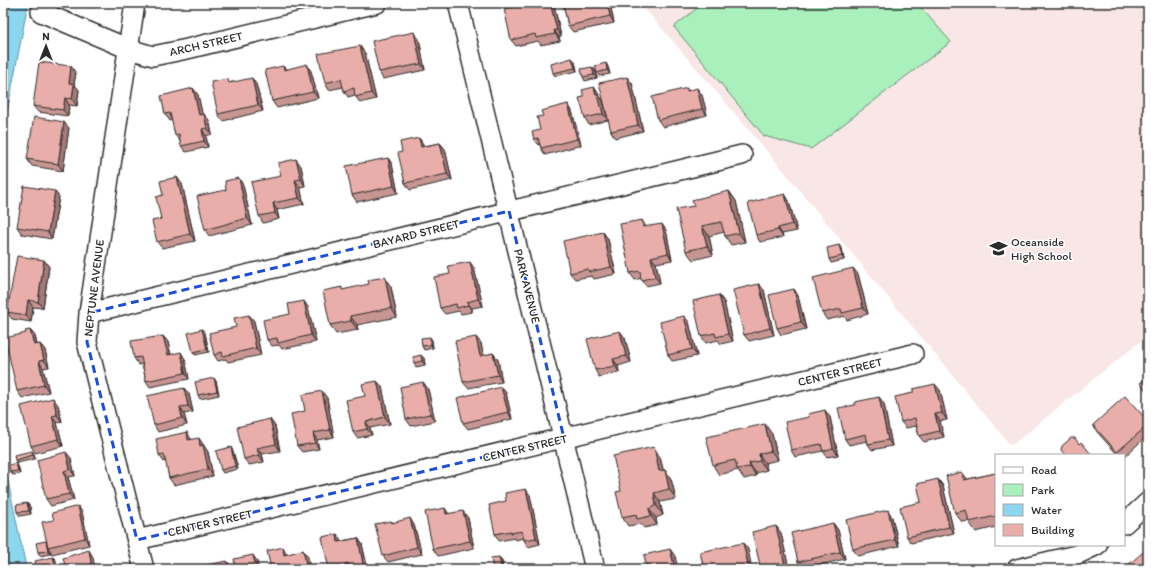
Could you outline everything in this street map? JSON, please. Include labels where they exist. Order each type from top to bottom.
[{"type":"street","name":"NEPTUNE AVENUE","points":[[135,3],[89,313],[87,342],[144,569]]},
{"type":"street","name":"ARCH STREET","points":[[41,12],[129,49],[153,56],[377,3]]},
{"type":"street","name":"PARK AVENUE","points":[[458,3],[595,569]]},
{"type":"street","name":"BAYARD STREET","points":[[89,313],[742,155]]},
{"type":"street","name":"CENTER STREET","points":[[137,540],[913,354]]},
{"type":"street","points":[[1125,523],[1148,502]]},
{"type":"street","points":[[1017,569],[1076,555],[1095,546]]},
{"type":"highlighted area","points":[[509,211],[564,438],[137,540],[87,342],[89,313]]},
{"type":"shaded area","name":"Oceanside High School","points":[[640,3],[1148,3],[1148,335],[1011,446],[778,164]]},
{"type":"green space","points":[[703,3],[917,3],[951,42],[811,149],[764,136],[674,27]]},
{"type":"water","points":[[3,3],[28,3],[3,134]]},
{"type":"water","points":[[3,458],[25,562],[25,569],[3,569]]},
{"type":"building","points":[[531,3],[550,3],[557,30],[554,30],[555,34],[536,38],[535,34],[511,40],[504,9]]},
{"type":"building","points":[[563,3],[607,3],[610,16],[568,26]]},
{"type":"building","points":[[414,32],[421,64],[379,72],[372,41]]},
{"type":"building","points":[[360,46],[371,93],[355,97],[354,88],[344,91],[341,79],[325,83],[318,54]]},
{"type":"building","points":[[572,58],[575,68],[553,73],[551,64]]},
{"type":"building","points":[[39,62],[71,66],[69,83],[74,84],[72,99],[65,98],[63,110],[33,106]]},
{"type":"building","points":[[606,63],[607,70],[597,73],[595,66]]},
{"type":"building","points":[[307,64],[313,92],[272,101],[265,70],[283,66],[284,70]]},
{"type":"building","points":[[592,67],[594,75],[583,77],[581,69]]},
{"type":"building","points":[[627,77],[638,125],[611,131],[599,83]]},
{"type":"building","points":[[252,78],[258,105],[218,114],[211,82],[228,79],[229,83]]},
{"type":"building","points":[[594,87],[596,95],[598,95],[603,114],[585,118],[579,98],[584,97],[582,90]]},
{"type":"building","points":[[193,88],[199,115],[204,114],[207,128],[202,129],[204,141],[181,146],[179,134],[175,135],[170,113],[165,114],[161,96]]},
{"type":"building","points":[[687,88],[687,91],[697,88],[702,109],[658,120],[652,97]]},
{"type":"building","points":[[568,104],[577,139],[541,148],[538,138],[534,139],[532,132],[540,130],[537,117],[543,116],[541,111]]},
{"type":"building","points":[[34,117],[64,122],[58,164],[27,159]]},
{"type":"building","points":[[419,138],[421,147],[440,143],[447,174],[405,183],[398,153],[402,152],[400,142]]},
{"type":"building","points":[[388,158],[394,186],[352,195],[346,166]]},
{"type":"building","points":[[296,159],[301,179],[295,180],[299,198],[273,203],[275,213],[259,216],[251,182],[281,176],[278,163]]},
{"type":"building","points":[[177,177],[190,234],[157,242],[152,221],[161,219],[156,197],[163,195],[160,181]]},
{"type":"building","points":[[239,178],[247,218],[205,230],[197,196],[226,190],[225,181]]},
{"type":"building","points":[[24,186],[55,191],[48,232],[17,227]]},
{"type":"building","points":[[729,191],[739,233],[725,236],[721,222],[702,226],[707,246],[686,251],[676,209],[694,206],[692,200]]},
{"type":"building","points":[[785,194],[792,224],[778,228],[778,230],[756,235],[748,203]]},
{"type":"building","points":[[642,220],[643,227],[662,224],[668,253],[651,257],[655,277],[641,280],[640,271],[630,273],[620,224]]},
{"type":"building","points":[[603,232],[611,267],[589,272],[588,269],[570,273],[563,241]]},
{"type":"building","points":[[839,245],[842,256],[829,259],[827,248]]},
{"type":"building","points":[[17,256],[44,260],[38,302],[28,300],[26,315],[7,312]]},
{"type":"building","points":[[470,262],[478,299],[467,302],[468,305],[457,308],[456,304],[440,308],[434,277],[450,274],[448,266]]},
{"type":"building","points":[[853,268],[863,308],[842,313],[841,309],[822,313],[813,278]]},
{"type":"building","points":[[385,277],[391,308],[350,316],[351,321],[330,325],[323,291],[342,287],[342,290],[369,284],[368,280]]},
{"type":"building","points":[[759,284],[770,328],[744,335],[733,290]]},
{"type":"building","points":[[794,289],[801,322],[777,328],[769,295]]},
{"type":"building","points":[[719,295],[728,334],[716,337],[715,333],[701,336],[693,301]]},
{"type":"building","points":[[304,301],[311,335],[278,343],[277,338],[267,340],[263,320],[290,314],[288,304]]},
{"type":"building","points":[[249,315],[256,348],[223,356],[222,352],[214,355],[209,333],[236,327],[234,318]]},
{"type":"building","points":[[684,316],[692,349],[668,355],[660,322]]},
{"type":"building","points":[[202,329],[207,349],[193,352],[188,333]]},
{"type":"building","points":[[30,330],[34,345],[40,344],[44,360],[39,361],[44,385],[17,391],[5,338],[26,333],[25,331]]},
{"type":"building","points":[[620,331],[626,356],[613,359],[615,366],[595,370],[587,339]]},
{"type":"building","points":[[163,336],[168,355],[181,352],[185,373],[146,381],[141,357],[134,358],[131,341]]},
{"type":"building","points":[[430,337],[431,345],[422,346],[421,338]]},
{"type":"building","points":[[476,337],[480,356],[493,353],[498,375],[463,382],[455,341]]},
{"type":"building","points":[[421,355],[422,361],[414,363],[413,357]]},
{"type":"building","points":[[1148,376],[1148,393],[1140,383]]},
{"type":"building","points":[[214,378],[217,391],[198,395],[195,382]]},
{"type":"building","points":[[377,381],[385,417],[366,422],[367,429],[353,432],[346,400],[365,396],[362,384]]},
{"type":"building","points":[[423,382],[430,414],[406,419],[400,387]]},
{"type":"building","points":[[935,384],[942,413],[935,414],[939,431],[919,436],[915,418],[901,422],[895,397],[913,393],[913,389]]},
{"type":"building","points":[[501,387],[508,412],[463,423],[457,398]]},
{"type":"building","points":[[184,388],[188,406],[180,407],[182,418],[154,425],[147,396]]},
{"type":"building","points":[[322,391],[330,430],[313,433],[315,443],[297,446],[291,414],[305,411],[302,395]]},
{"type":"building","points":[[1125,396],[1148,421],[1148,425],[1117,452],[1093,425]]},
{"type":"building","points":[[879,397],[888,440],[868,444],[866,434],[845,439],[838,408],[855,405],[855,402]]},
{"type":"building","points":[[53,398],[57,415],[52,416],[58,439],[31,446],[21,406]]},
{"type":"building","points":[[825,410],[833,448],[823,451],[821,444],[791,450],[785,422],[809,417],[808,414]]},
{"type":"building","points":[[270,419],[276,444],[257,448],[259,455],[244,459],[237,427]]},
{"type":"building","points":[[765,424],[771,451],[759,454],[760,461],[749,463],[750,467],[737,469],[735,460],[713,465],[706,437]]},
{"type":"building","points":[[187,432],[188,440],[199,438],[200,446],[203,445],[208,469],[169,478],[164,454],[159,455],[156,439]]},
{"type":"building","points":[[1071,438],[1075,438],[1079,444],[1081,442],[1091,454],[1064,454],[1061,450],[1062,446]]},
{"type":"building","points":[[231,447],[235,466],[221,470],[216,451]]},
{"type":"building","points":[[654,447],[659,471],[665,470],[669,489],[654,493],[656,505],[649,509],[651,516],[637,519],[636,514],[622,517],[616,492],[621,491],[613,456]]},
{"type":"building","points":[[32,451],[33,455],[15,460],[14,455]]},
{"type":"building","points":[[66,452],[70,469],[64,471],[69,494],[46,499],[37,460]]},
{"type":"building","points":[[16,463],[18,471],[10,472],[9,465]]},
{"type":"building","points":[[962,472],[964,480],[995,473],[995,516],[969,522],[966,510],[955,513],[946,476]]},
{"type":"building","points":[[938,479],[949,527],[907,537],[900,507],[921,502],[917,484]]},
{"type":"building","points":[[526,489],[536,538],[524,540],[522,531],[511,533],[511,531],[495,534],[489,505],[506,501],[505,493]]},
{"type":"building","points":[[27,503],[29,511],[17,512],[16,505]]},
{"type":"building","points":[[78,506],[85,538],[48,547],[42,522],[54,520],[52,513]]},
{"type":"building","points":[[445,508],[446,514],[463,511],[470,541],[433,549],[425,512]]},
{"type":"building","points":[[888,510],[895,540],[853,549],[846,520]]},
{"type":"building","points":[[410,518],[417,547],[383,556],[375,524],[391,521],[392,523]]},
{"type":"building","points":[[833,523],[840,552],[798,562],[791,533]]},
{"type":"building","points":[[776,526],[785,566],[771,569],[761,569],[752,532]]},
{"type":"building","points":[[337,534],[338,542],[358,538],[364,569],[350,569],[348,563],[329,569],[322,537]]},
{"type":"building","points":[[46,541],[48,551],[38,552],[36,543]]},
{"type":"building","points":[[743,543],[749,569],[704,569],[700,552]]},
{"type":"building","points":[[283,547],[284,555],[303,550],[307,569],[271,569],[267,551]]},
{"type":"building","points":[[1148,548],[1148,569],[1132,569],[1128,565]]},
{"type":"building","points":[[670,549],[675,569],[647,569],[644,555]]},
{"type":"building","points":[[89,550],[92,569],[66,569],[63,558]]},
{"type":"building","points":[[253,555],[256,569],[236,569],[234,559]]},
{"type":"building","points":[[53,557],[56,569],[37,569],[35,561]]},
{"type":"building","points":[[499,557],[501,567],[493,569],[491,558]]},
{"type":"building","points":[[227,561],[229,569],[187,569],[186,567],[196,565],[196,567]]},
{"type":"building","points":[[519,566],[520,569],[507,568]]},
{"type":"place","name":"Oceanside High School","points":[[998,249]]}]
